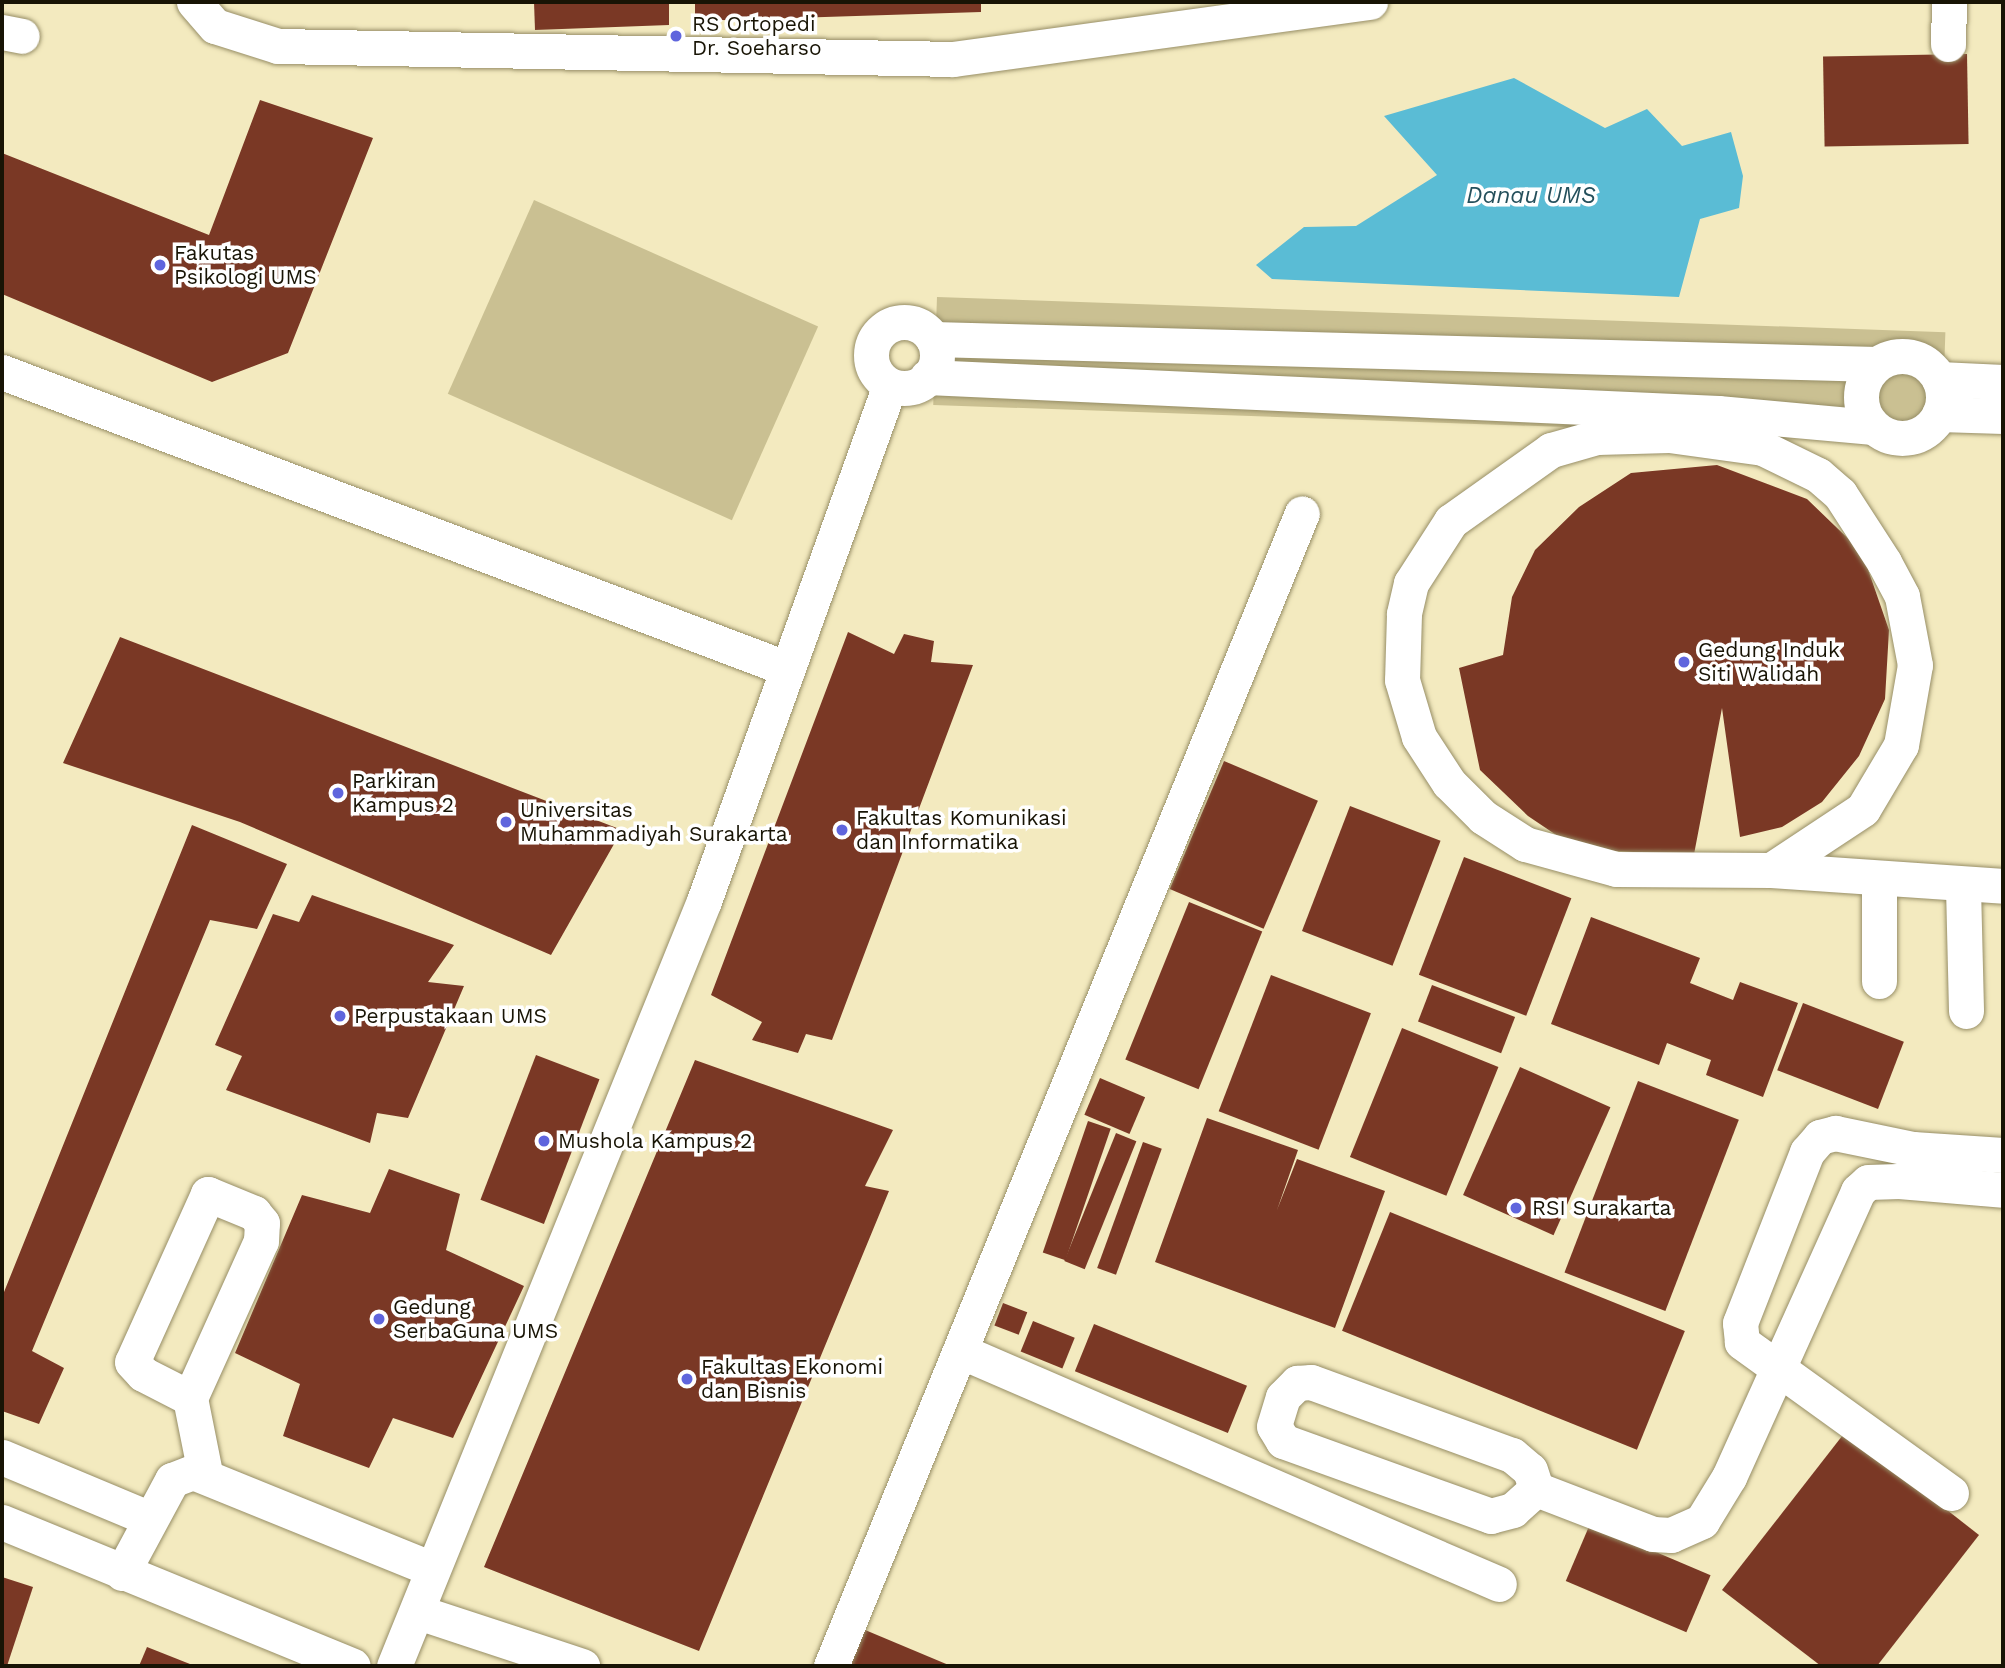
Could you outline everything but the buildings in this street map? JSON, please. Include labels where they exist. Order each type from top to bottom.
[{"type":"street","points":[[194,2],[215,26],[278,46],[953,59],[1370,2]]},
{"type":"street","points":[[1948,44],[1950,2]]},
{"type":"street","points":[[933,339],[936,359],[927,377],[910,387],[890,385],[872,360],[880,332],[908,322],[933,339],[1877,364],[1912,356],[1939,379],[2001,382]]},
{"type":"street","points":[[1873,427],[1860,396],[1877,364]]},
{"type":"street","points":[[2,372],[788,669]]},
{"type":"street","points":[[927,377],[1717,426],[1873,427],[1904,438],[1925,431],[1939,414],[1939,379]]},
{"type":"street","points":[[394,1666],[704,901],[890,385]]},
{"type":"street","points":[[1939,414],[2003,416]]},
{"type":"street","points":[[1771,870],[1863,809],[1883,782],[1910,714],[1914,664],[1902,596],[1840,494],[1790,458],[1717,426],[1597,437],[1551,450],[1481,496],[1451,521],[1411,583],[1399,647],[1402,680],[1419,737],[1448,783],[1525,844],[1616,869],[1771,870],[1963,887],[2003,886]]},
{"type":"street","points":[[831,1666],[1302,513]]},
{"type":"street","points":[[1879,880],[1879,981]]},
{"type":"street","points":[[1963,887],[1966,1011]]},
{"type":"street","points":[[1951,1493],[1781,1364],[1742,1342],[1740,1323],[1807,1152],[1820,1136],[1835,1133],[1913,1149],[2000,1156]]},
{"type":"street","points":[[1536,1489],[1653,1534],[1687,1529],[1716,1505],[1781,1364],[1837,1232],[1868,1182],[2001,1190]]},
{"type":"street","points":[[190,1398],[143,1374],[132,1362],[134,1349],[208,1194],[254,1213],[262,1223],[261,1241],[190,1398],[205,1473]]},
{"type":"street","points":[[960,1351],[1499,1584]]},
{"type":"street","points":[[1311,1382],[1512,1455],[1530,1470],[1536,1489],[1513,1510],[1483,1514],[1283,1441],[1274,1426],[1278,1409],[1292,1386],[1311,1382]]},
{"type":"street","points":[[2,1457],[148,1518]]},
{"type":"street","points":[[122,1573],[148,1518],[172,1480],[205,1473],[432,1569]]},
{"type":"street","points":[[2,1522],[353,1666]]},
{"type":"street","points":[[418,1612],[540,1660],[582,1666]]},
{"type":"shaded area","points":[[534,200],[818,326],[732,520],[448,394]]},
{"type":"shaded area","points":[[937,297],[1945,332],[1942,440],[933,405]]},
{"type":"water","name":"Danau UMS","points":[[1514,78],[1605,128],[1647,109],[1682,146],[1731,132],[1743,176],[1739,208],[1700,219],[1679,297],[1272,279],[1256,265],[1304,227],[1356,226],[1437,175],[1384,116]]},
{"type":"place","name":"RS Ortopedi Dr. Soeharso","points":[[676,36]]},
{"type":"place","name":"Fakutas Psikologi UMS","points":[[160,265]]},
{"type":"place","name":"Gedung Induk Siti Walidah","points":[[1684,662]]},
{"type":"place","name":"Parkiran Kampus 2","points":[[338,793]]},
{"type":"place","name":"Universitas Muhammadiyah Surakarta","points":[[506,822]]},
{"type":"place","name":"Fakultas Komunikasi dan Informatika","points":[[842,830]]},
{"type":"place","name":"Perpustakaan UMS","points":[[340,1016]]},
{"type":"place","name":"Mushola Kampus 2","points":[[544,1141]]},
{"type":"place","name":"RSI Surakarta","points":[[1516,1208]]},
{"type":"place","name":"Gedung SerbaGuna UMS","points":[[379,1319]]},
{"type":"place","name":"Fakultas Ekonomi dan Bisnis","points":[[687,1379]]}]
